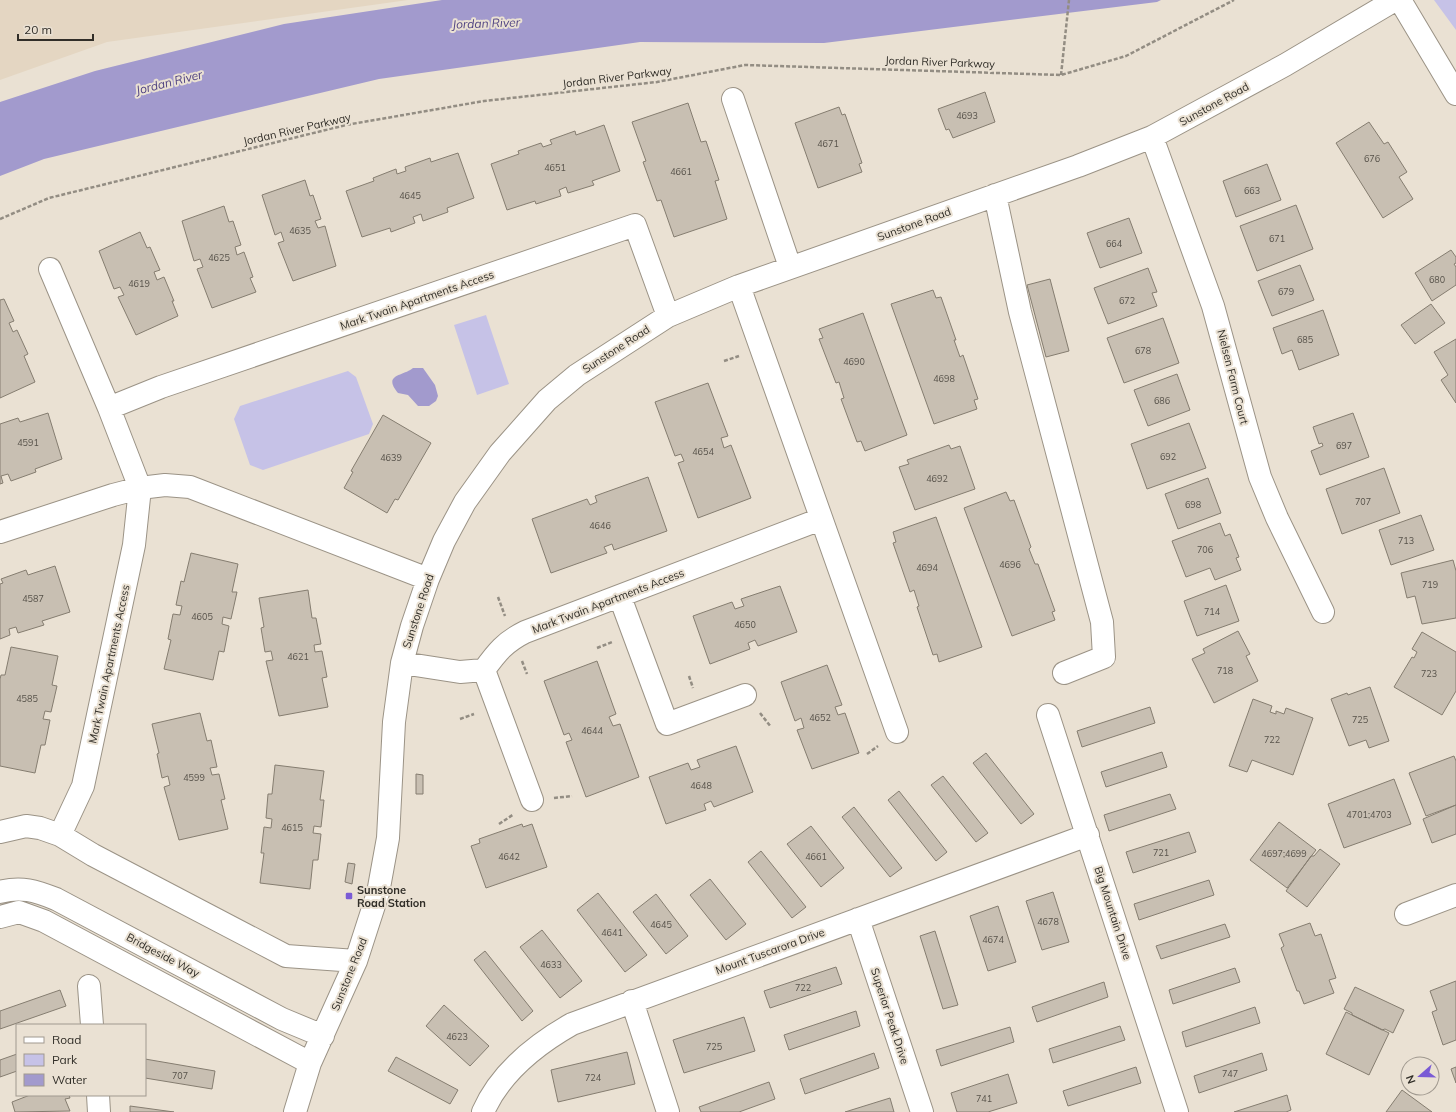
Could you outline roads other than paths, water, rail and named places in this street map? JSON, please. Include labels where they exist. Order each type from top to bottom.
[{"type":"street","name":"Sunstone Road","points":[[294,1112],[310,1063],[356,961],[378,893],[388,838],[394,722],[402,663],[412,626],[428,579],[444,541],[465,502],[500,453],[547,400],[577,375],[668,316],[739,286],[790,267],[995,195],[1152,137],[1285,65],[1395,0]]},
{"type":"street","points":[[1400,0],[1454,88]]},
{"type":"street","points":[[733,99],[790,267]]},
{"type":"street","name":"Nielsen Farm Court","points":[[1152,137],[1213,306],[1260,477],[1277,518],[1323,612]]},
{"type":"street","points":[[995,195],[1020,312],[1102,622],[1104,657],[1064,673]]},
{"type":"street","name":"Mark Twain Apartments Access","points":[[109,408],[168,385],[635,225],[668,316]]},
{"type":"street","name":"Mark Twain Apartments Access","points":[[50,269],[109,408],[140,488],[134,545],[83,786],[60,835]]},
{"type":"street","points":[[739,286],[897,732]]},
{"type":"street","points":[[0,532],[113,495],[140,488],[165,485],[190,487],[428,579]]},
{"type":"street","name":"Mark Twain Apartments Access","points":[[484,670],[499,649],[513,638],[821,519]]},
{"type":"street","points":[[620,596],[667,724],[745,695]]},
{"type":"street","points":[[402,663],[460,672],[484,670],[532,800]]},
{"type":"street","name":"Big Mountain Drive","points":[[1048,715],[1177,1112]]},
{"type":"street","points":[[0,832],[26,826],[40,828],[60,835],[100,858],[286,956],[356,961]]},
{"type":"street","name":"Mount Tuscarora Drive","points":[[483,1112],[502,1080],[525,1056],[547,1038],[572,1024],[1088,835]]},
{"type":"street","name":"Bridgeside Way","points":[[0,892],[13,888],[33,890],[56,899],[282,1019],[322,1036]]},
{"type":"street","points":[[1406,914],[1456,895]]},
{"type":"street","points":[[0,917],[19,912],[44,921],[310,1063]]},
{"type":"street","name":"Superior Peak Drive","points":[[858,919],[922,1112]]},
{"type":"street","points":[[89,986],[92,1024]]},
{"type":"street","points":[[632,1001],[668,1112]]},
{"type":"street","points":[[98,1096],[99,1112]]},
{"type":"water","name":"Jordan River","points":[[442,0],[1161,0],[1157,2],[824,43],[640,42],[379,79],[44,159],[0,176],[0,102],[95,71],[284,24]]},
{"type":"water","points":[[413,368],[423,368],[435,385],[438,396],[436,401],[429,406],[418,406],[408,395],[398,393],[394,387],[392,382],[396,376]]},
{"type":"place","name":"Sunstone Road Station","points":[[349,896]]}]
